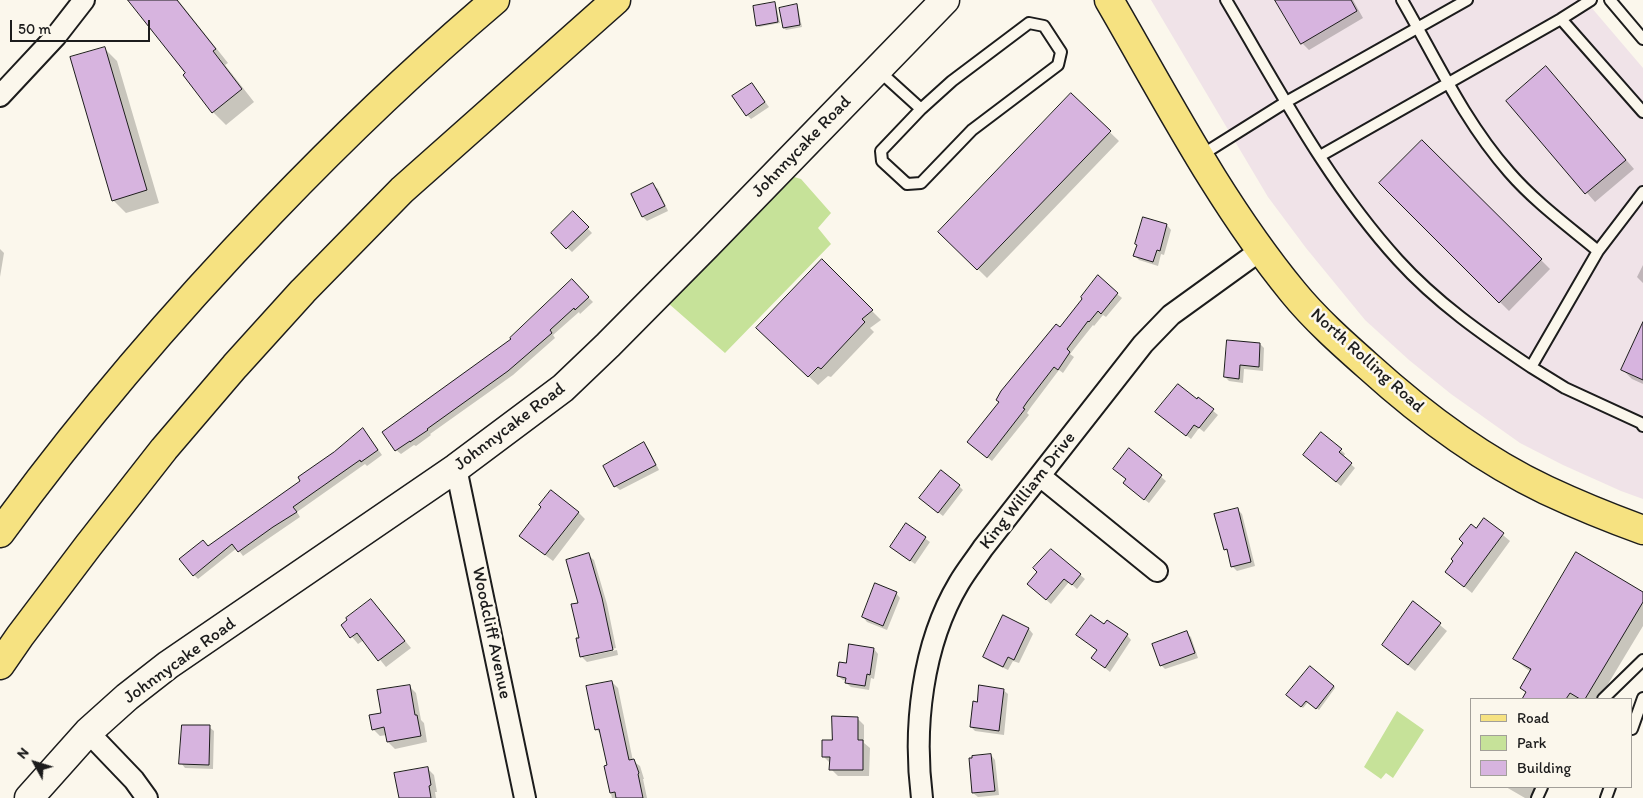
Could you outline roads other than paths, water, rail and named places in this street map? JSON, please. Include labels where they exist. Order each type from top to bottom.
[{"type":"main road","points":[[0,533],[25,498],[104,399],[175,314],[335,146],[448,40],[495,0]]},
{"type":"main road","points":[[0,665],[88,546],[164,449],[234,366],[303,291],[402,190],[616,0]]},
{"type":"main road","name":"North Rolling Road","points":[[1109,0],[1226,200],[1295,294],[1338,339],[1431,418],[1484,455],[1544,489],[1643,530]]},
{"type":"street","points":[[0,96],[56,36],[84,0]]},
{"type":"street","name":"Johnnycake Road","points":[[29,798],[88,732],[127,697],[168,666],[456,468],[563,388],[707,245],[945,0]]},
{"type":"street","name":"King William Drive","points":[[922,798],[919,773],[919,731],[923,689],[932,650],[944,615],[959,584],[983,548],[1143,344],[1171,315],[1261,250]]},
{"type":"street","name":"Woodcliff Avenue","points":[[456,468],[525,798]]},
{"type":"street","points":[[1040,476],[1157,571]]},
{"type":"street","points":[[88,732],[134,780],[147,798]]},
{"type":"lane","points":[[1226,0],[1320,156],[1355,209],[1398,261],[1437,298],[1474,328],[1530,367],[1565,388],[1642,424]]},
{"type":"lane","points":[[1402,0],[1464,112],[1509,173],[1598,251]]},
{"type":"lane","points":[[1200,156],[1286,102],[1467,0]]},
{"type":"lane","points":[[1320,156],[1561,20],[1590,0]]},
{"type":"lane","points":[[1610,0],[1643,39]]},
{"type":"lane","points":[[1561,20],[1643,112]]},
{"type":"lane","points":[[1029,24],[1044,26],[1061,52],[1058,65],[972,130],[921,183],[907,184],[882,161],[881,151],[921,109],[952,81],[1029,24]]},
{"type":"lane","points":[[877,70],[921,109]]},
{"type":"lane","points":[[1530,367],[1598,251],[1643,192]]},
{"type":"lane","points":[[1604,698],[1643,660]]},
{"type":"lane","points":[[1633,726],[1643,698]]}]
